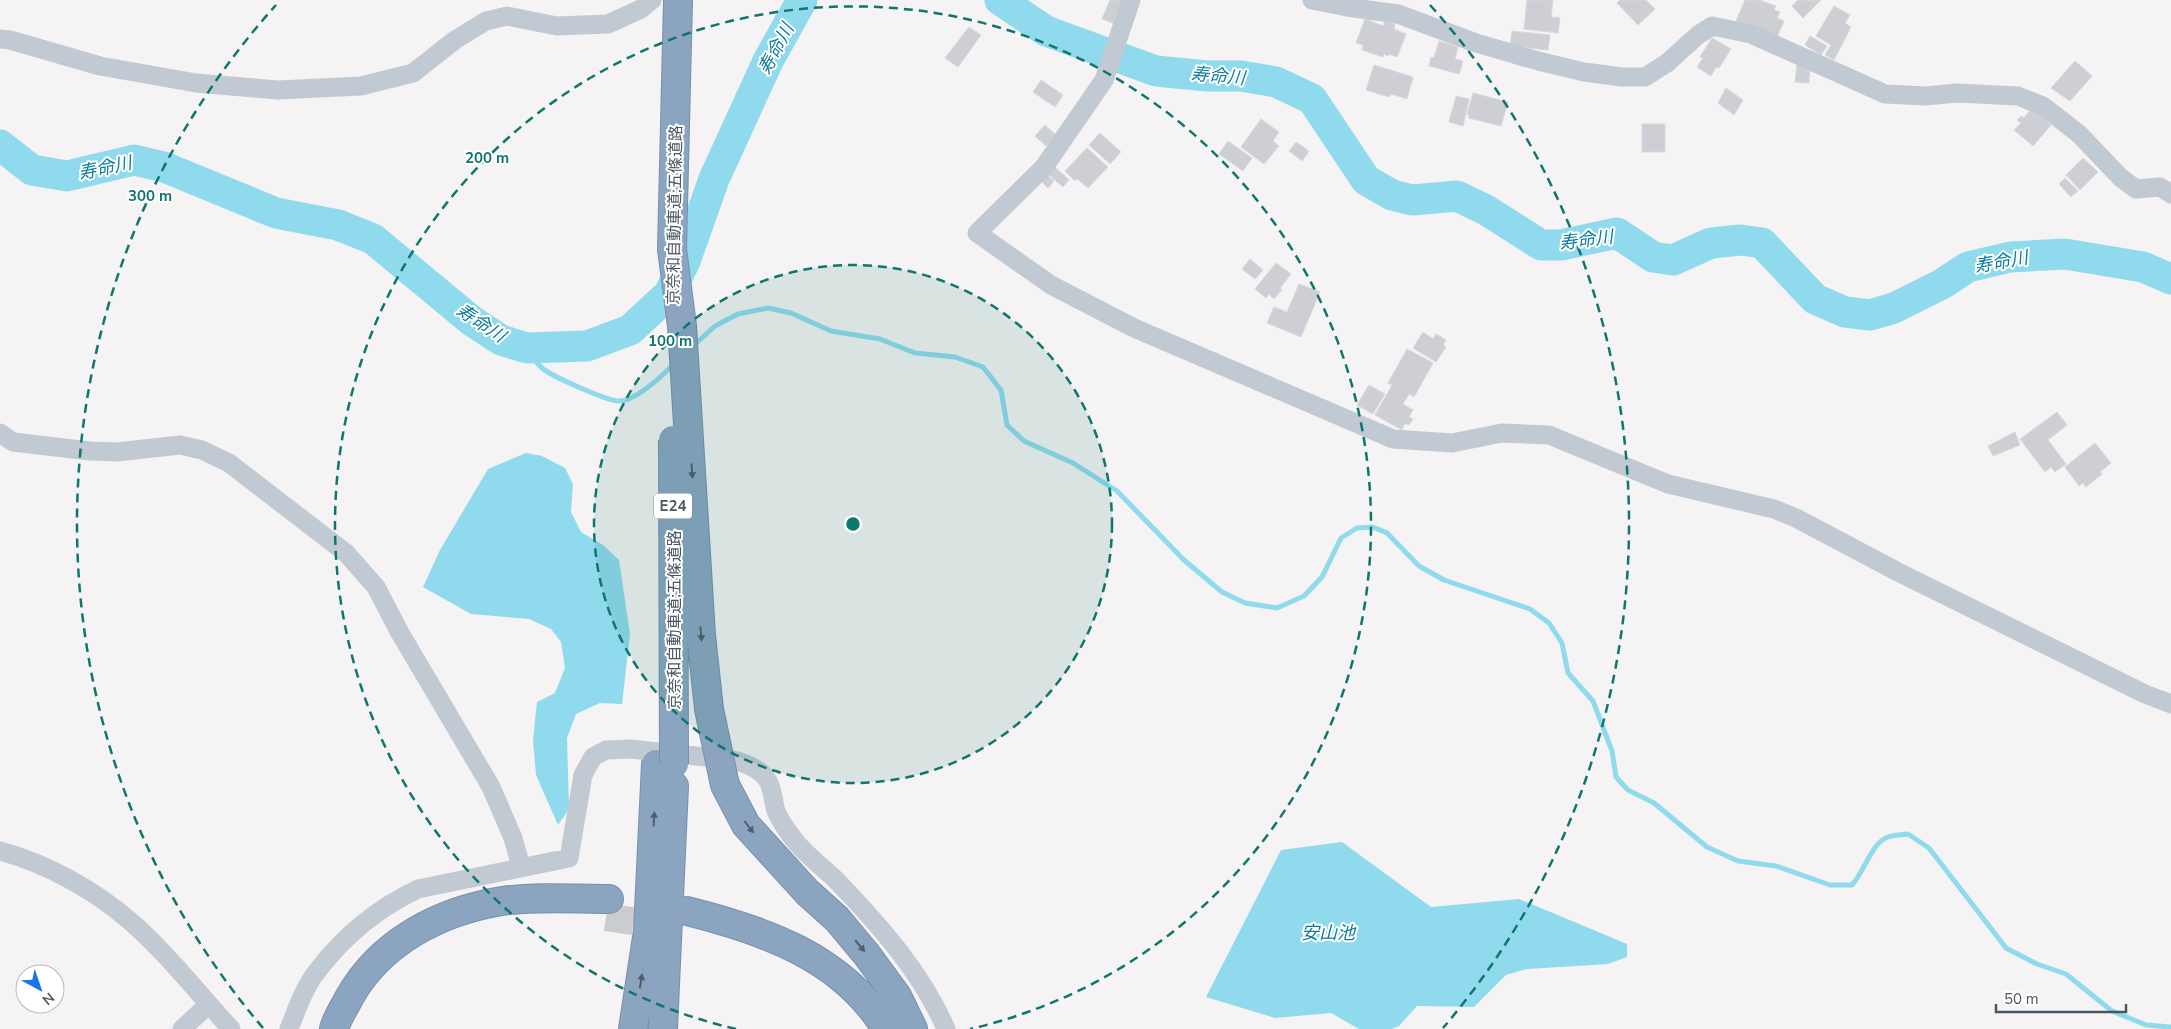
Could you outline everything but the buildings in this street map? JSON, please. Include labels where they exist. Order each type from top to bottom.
[{"type":"highway","name":"京奈和自動車道;五條道路","points":[[663,1029],[670,893],[665,764],[674,668],[672,249],[678,0]]},
{"type":"highway","points":[[672,249],[682,326],[701,635],[708,709],[725,785],[746,825],[807,892],[836,919],[867,955],[897,996],[912,1029]]},
{"type":"highway","points":[[633,1029],[648,931],[665,764]]},
{"type":"highway","points":[[334,1029],[358,982],[386,951],[419,929],[452,914],[502,901],[608,908],[547,912],[459,924],[429,939],[393,964],[369,992],[351,1029]]},
{"type":"highway","points":[[870,1029],[854,1008],[813,974],[773,953],[728,938],[686,920],[733,922],[775,938],[818,960],[855,990],[886,1029]]},
{"type":"street","points":[[0,39],[10,40],[100,66],[196,82],[278,90],[361,86],[413,73],[455,40],[486,21],[507,16],[558,26],[608,24],[641,9],[652,0]]},
{"type":"street","points":[[1131,0],[1104,80],[1044,167],[977,233],[1051,285],[1134,328],[1393,439],[1452,444],[1502,433],[1549,435],[1668,484],[1774,509],[1796,518],[1898,572],[2145,694],[2171,704]]},
{"type":"street","points":[[1312,0],[1398,14],[1476,43],[1538,61],[1584,72],[1622,77],[1645,77],[1667,63],[1698,35],[1712,26],[1752,34],[1885,94],[1925,96],[1957,93],[2018,96],[2043,106],[2079,134],[2121,178],[2136,188],[2160,187],[2171,194]]},
{"type":"street","points":[[0,433],[14,442],[90,451],[117,452],[180,445],[202,450],[228,463],[346,553],[376,588],[491,787],[513,838],[520,867]]},
{"type":"street","points":[[290,1029],[301,999],[317,971],[357,928],[376,912],[395,900],[418,889],[569,858],[583,776],[593,757],[606,750],[630,749],[742,762],[762,774],[768,782],[776,811],[784,826],[797,844],[818,862],[850,895],[922,981],[946,1029]]},
{"type":"street","points":[[0,851],[51,869],[93,893],[130,921],[162,953],[231,1029]]},
{"type":"street","points":[[182,1029],[208,1005]]},
{"type":"water","points":[[526,453],[542,456],[565,468],[573,484],[571,512],[581,532],[603,545],[619,560],[630,634],[622,704],[600,703],[576,714],[567,738],[569,809],[558,825],[536,775],[533,740],[537,702],[555,693],[565,668],[561,642],[551,629],[529,619],[471,614],[423,587],[440,550],[488,469]]},
{"type":"water","name":"安山池","points":[[1342,842],[1431,907],[1519,899],[1627,944],[1627,957],[1608,964],[1527,969],[1506,975],[1474,1007],[1417,1006],[1399,1026],[1392,1029],[1359,1029],[1331,1013],[1275,1018],[1206,997],[1281,850]]},
{"type":"waterway","name":"寿命川","points":[[0,145],[32,170],[67,176],[134,160],[164,167],[276,213],[338,225],[373,239],[472,321],[501,340],[527,348],[587,346],[630,330],[669,294],[685,261],[714,179],[768,61],[802,0]]},
{"type":"waterway","name":"寿命川","points":[[1000,0],[1046,31],[1156,71],[1207,76],[1241,76],[1276,82],[1312,99],[1366,180],[1392,195],[1412,200],[1457,196],[1486,210],[1541,245],[1561,245],[1617,233],[1653,257],[1673,260],[1711,243],[1741,240],[1762,243],[1815,299],[1845,312],[1870,315],[1894,308],[1942,284],[1968,267],[2010,257],[2065,254],[2143,267],[2171,279]]},
{"type":"waterway","points":[[692,347],[715,326],[738,314],[768,308],[791,313],[831,331],[880,339],[915,353],[955,357],[983,367],[1001,390],[1007,425],[1024,441],[1073,463],[1117,491],[1184,560],[1222,592],[1245,603],[1277,608],[1304,596],[1322,577],[1341,538],[1357,528],[1373,527],[1387,533],[1419,566],[1444,580],[1530,609],[1549,623],[1562,643],[1568,673],[1593,701],[1612,751],[1616,777],[1628,790],[1654,803],[1707,847],[1738,861],[1776,866],[1830,885],[1852,885],[1882,840],[1890,836],[1908,834],[1929,848],[2006,948],[2037,964],[2066,974],[2112,1011],[2146,1025],[2171,1027]]},
{"type":"waterway","points":[[527,348],[537,363],[546,371],[591,392],[618,401],[633,397],[641,392],[675,363]]},
{"type":"tunnel","points":[[606,917],[684,929]]}]
